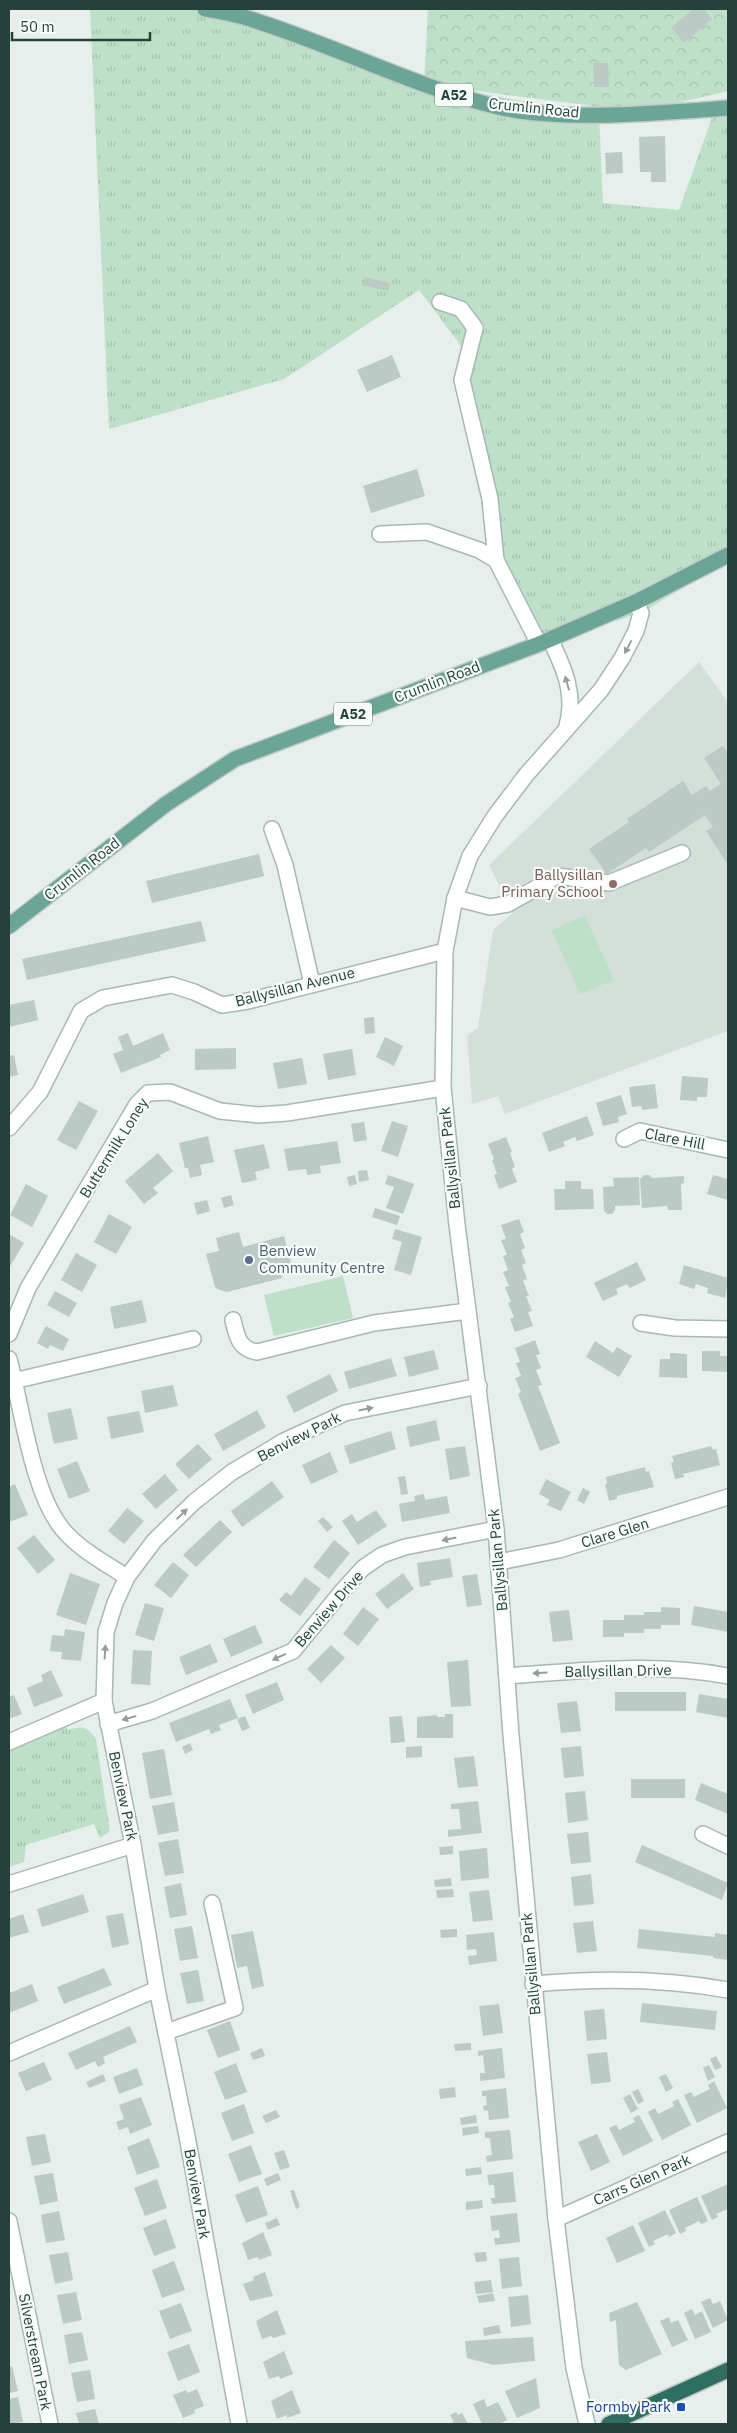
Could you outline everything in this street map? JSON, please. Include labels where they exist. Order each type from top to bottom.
[{"type":"highway","points":[[609,2424],[728,2370]]},
{"type":"main road","name":"Crumlin Road","points":[[205,9],[255,20],[460,97],[501,107],[543,112],[588,114],[728,108]]},
{"type":"main road","name":"Crumlin Road","points":[[9,926],[166,804],[235,759],[544,641],[636,602],[728,555]]},
{"type":"street","points":[[440,302],[461,309],[475,328],[462,380],[490,499],[496,560]]},
{"type":"street","points":[[380,534],[428,532],[479,550],[496,560]]},
{"type":"street","name":"Ballysillan Park","points":[[496,560],[544,641],[561,662],[570,694],[572,710],[566,730]]},
{"type":"street","name":"Ballysillan Park","points":[[587,2424],[574,2368],[556,2219],[533,1984],[496,1529],[468,1311],[443,1088],[445,950],[454,898],[470,856],[495,816],[601,690],[622,658],[636,631],[641,613],[636,602]]},
{"type":"street","points":[[272,829],[285,865],[312,984]]},
{"type":"street","points":[[454,898],[490,907],[508,904],[557,876],[609,883],[682,853]]},
{"type":"street","name":"Ballysillan Avenue","points":[[9,1128],[40,1092],[81,1011],[103,998],[172,985],[194,992],[222,1005],[445,950]]},
{"type":"street","name":"Buttermilk Loney","points":[[9,1334],[28,1288],[137,1104],[148,1093],[170,1092],[220,1111],[258,1115],[287,1113],[443,1088]]},
{"type":"street","name":"Clare Hill","points":[[624,1139],[640,1131],[728,1150]]},
{"type":"street","points":[[233,1320],[237,1340],[249,1350],[257,1352],[374,1323],[468,1311]]},
{"type":"street","points":[[641,1323],[676,1328],[728,1329]]},
{"type":"street","points":[[12,1381],[193,1339]]},
{"type":"street","points":[[9,1359],[12,1381],[46,1503],[65,1532],[100,1560],[127,1577]]},
{"type":"street","name":"Benview Park","points":[[239,2424],[166,2032],[156,1989],[133,1844],[104,1701],[106,1632],[114,1603],[127,1577],[154,1541],[194,1502],[232,1472],[284,1442],[346,1413],[479,1386]]},
{"type":"street","name":"Clare Glen","points":[[499,1562],[559,1550],[728,1497]]},
{"type":"street","name":"Benview Drive","points":[[108,1724],[152,1711],[293,1651],[349,1582],[363,1568],[382,1555],[405,1547],[496,1529]]},
{"type":"street","name":"Ballysillan Drive","points":[[507,1676],[651,1667],[702,1671],[728,1676]]},
{"type":"street","points":[[9,1742],[104,1701]]},
{"type":"street","points":[[702,1834],[728,1846]]},
{"type":"street","points":[[9,1884],[133,1844]]},
{"type":"street","points":[[166,2032],[234,2008],[212,1903]]},
{"type":"street","points":[[533,1984],[586,1979],[641,1980],[701,1985],[728,1990]]},
{"type":"street","points":[[9,2053],[156,1989]]},
{"type":"street","name":"Carrs Glen Park","points":[[556,2219],[728,2142]]},
{"type":"street","name":"Silverstream Park","points":[[9,2221],[50,2424]]},
{"type":"shaded area","name":"Ballysillan Primary School","points":[[699,662],[728,702],[728,1031],[505,1114],[498,1096],[472,1104],[467,1036],[478,1028],[493,930],[513,913],[489,865]]},
{"type":"green space","points":[[90,9],[200,9],[424,84],[599,114],[603,203],[679,210],[715,109],[728,107],[728,561],[641,613],[539,644],[496,560],[462,380],[468,355],[419,290],[284,379],[109,429]]},
{"type":"green space","points":[[428,9],[728,9],[728,91],[640,112],[424,84]]},
{"type":"green space","points":[[585,915],[614,980],[580,994],[552,930]]},
{"type":"green space","points":[[343,1276],[353,1318],[274,1336],[264,1295]]},
{"type":"green space","points":[[66,1726],[68,1730],[84,1728],[96,1739],[110,1831],[100,1838],[94,1824],[26,1845],[24,1862],[9,1867],[9,1749]]},
{"type":"building","points":[[694,9],[704,9],[712,19],[684,43],[671,27]]},
{"type":"building","points":[[593,63],[608,63],[609,87],[594,87]]},
{"type":"building","points":[[665,136],[666,182],[651,182],[651,172],[640,172],[639,137]]},
{"type":"building","points":[[622,152],[623,173],[606,174],[605,153]]},
{"type":"building","points":[[364,277],[390,283],[388,291],[362,285]]},
{"type":"building","points":[[392,355],[401,377],[367,392],[357,370]]},
{"type":"building","points":[[417,469],[425,496],[371,513],[363,486]]},
{"type":"building","points":[[723,746],[728,754],[728,865],[706,831],[713,827],[705,815],[649,852],[646,848],[607,874],[589,849],[629,822],[627,819],[683,781],[692,795],[706,786],[710,791],[721,784],[704,758]]},
{"type":"building","points":[[259,854],[264,876],[152,903],[146,881]]},
{"type":"building","points":[[201,921],[206,941],[27,980],[22,959]]},
{"type":"building","points":[[34,1000],[38,1020],[9,1027],[9,1005]]},
{"type":"building","points":[[374,1017],[375,1033],[365,1034],[364,1018]]},
{"type":"building","points":[[128,1033],[133,1046],[163,1033],[170,1050],[160,1055],[161,1057],[121,1073],[113,1054],[123,1050],[118,1037]]},
{"type":"building","points":[[385,1037],[403,1046],[394,1066],[376,1057]]},
{"type":"building","points":[[236,1048],[236,1069],[195,1070],[195,1049]]},
{"type":"building","points":[[352,1049],[356,1075],[328,1080],[323,1054]]},
{"type":"building","points":[[14,1055],[18,1075],[9,1077],[9,1056]]},
{"type":"building","points":[[302,1058],[307,1084],[278,1089],[273,1063]]},
{"type":"building","points":[[682,1076],[708,1078],[707,1097],[697,1097],[697,1101],[680,1100]]},
{"type":"building","points":[[655,1084],[658,1108],[642,1110],[641,1106],[632,1107],[629,1087]]},
{"type":"building","points":[[621,1095],[627,1114],[618,1117],[619,1122],[603,1126],[596,1103]]},
{"type":"building","points":[[79,1101],[98,1111],[76,1150],[57,1140]]},
{"type":"building","points":[[587,1116],[594,1135],[577,1141],[575,1137],[563,1142],[565,1146],[549,1152],[542,1133]]},
{"type":"building","points":[[392,1121],[408,1126],[398,1157],[381,1151]]},
{"type":"building","points":[[364,1122],[367,1140],[354,1142],[351,1124]]},
{"type":"building","points":[[208,1136],[214,1162],[200,1165],[202,1175],[190,1178],[188,1168],[185,1168],[179,1143]]},
{"type":"building","points":[[506,1137],[512,1152],[510,1153],[515,1167],[512,1169],[517,1182],[499,1189],[494,1175],[497,1174],[492,1160],[494,1159],[488,1144]]},
{"type":"building","points":[[337,1141],[341,1163],[320,1166],[321,1173],[307,1175],[306,1169],[288,1171],[284,1149]]},
{"type":"building","points":[[264,1144],[270,1168],[255,1172],[257,1180],[242,1183],[234,1150]]},
{"type":"building","points":[[158,1153],[173,1171],[153,1188],[158,1193],[144,1204],[125,1181]]},
{"type":"building","points":[[367,1170],[369,1180],[359,1182],[358,1171]]},
{"type":"building","points":[[355,1175],[357,1184],[349,1186],[347,1177]]},
{"type":"building","points":[[388,1175],[414,1184],[403,1214],[386,1208],[394,1187],[385,1184]]},
{"type":"building","points":[[644,1175],[649,1175],[652,1178],[684,1176],[684,1183],[681,1184],[682,1210],[668,1210],[667,1206],[642,1208],[640,1179]]},
{"type":"building","points":[[713,1175],[728,1179],[728,1200],[707,1194]]},
{"type":"building","points":[[639,1177],[640,1205],[615,1206],[612,1214],[607,1214],[604,1211],[603,1187],[614,1186],[613,1178]]},
{"type":"building","points":[[565,1181],[581,1181],[581,1189],[593,1189],[594,1209],[555,1210],[554,1189],[565,1189]]},
{"type":"building","points":[[26,1184],[48,1196],[32,1227],[10,1215]]},
{"type":"building","points":[[231,1195],[234,1205],[224,1208],[221,1198]]},
{"type":"building","points":[[207,1200],[210,1211],[197,1215],[194,1203]]},
{"type":"building","points":[[375,1208],[400,1216],[397,1225],[372,1217]]},
{"type":"building","points":[[109,1214],[132,1227],[116,1254],[94,1242]]},
{"type":"building","points":[[519,1219],[524,1232],[520,1234],[525,1248],[521,1250],[526,1263],[522,1265],[527,1279],[523,1281],[529,1296],[526,1296],[532,1311],[528,1312],[533,1326],[515,1332],[510,1319],[514,1317],[508,1303],[511,1302],[505,1287],[509,1286],[503,1272],[508,1270],[503,1256],[507,1255],[501,1240],[506,1239],[501,1225]]},
{"type":"building","points":[[395,1229],[422,1237],[411,1275],[394,1270],[402,1242],[392,1239]]},
{"type":"building","name":"Benview Community Centre","points":[[239,1232],[243,1247],[284,1236],[292,1267],[280,1270],[282,1278],[227,1292],[217,1289],[206,1254],[219,1251],[216,1238]]},
{"type":"building","points":[[9,1234],[24,1243],[9,1268]]},
{"type":"building","points":[[76,1253],[97,1265],[82,1292],[61,1280]]},
{"type":"building","points":[[637,1262],[646,1280],[630,1288],[627,1284],[616,1289],[618,1294],[603,1301],[594,1283]]},
{"type":"building","points":[[684,1265],[728,1278],[725,1298],[707,1293],[708,1288],[696,1284],[694,1289],[679,1284]]},
{"type":"building","points":[[55,1291],[77,1303],[69,1317],[47,1305]]},
{"type":"building","points":[[142,1300],[147,1322],[114,1329],[110,1307]]},
{"type":"building","points":[[46,1326],[69,1339],[63,1351],[50,1345],[48,1349],[37,1343]]},
{"type":"building","points":[[535,1340],[540,1354],[536,1355],[541,1368],[536,1370],[542,1385],[538,1386],[560,1443],[540,1451],[518,1394],[521,1392],[515,1378],[521,1376],[516,1363],[520,1362],[515,1348]]},
{"type":"building","points":[[595,1341],[613,1353],[617,1347],[632,1356],[619,1377],[586,1357]]},
{"type":"building","points":[[434,1350],[439,1369],[409,1377],[404,1357]]},
{"type":"building","points":[[702,1351],[720,1351],[720,1356],[728,1356],[728,1372],[702,1371]]},
{"type":"building","points":[[670,1353],[687,1354],[687,1378],[659,1377],[660,1359],[670,1359]]},
{"type":"building","points":[[391,1358],[397,1376],[349,1389],[344,1372]]},
{"type":"building","points":[[330,1374],[338,1391],[294,1413],[286,1396]]},
{"type":"building","points":[[173,1385],[178,1406],[145,1413],[141,1391]]},
{"type":"building","points":[[71,1408],[78,1439],[54,1444],[47,1413]]},
{"type":"building","points":[[257,1410],[266,1427],[223,1451],[214,1434]]},
{"type":"building","points":[[139,1411],[144,1432],[111,1439],[107,1417]]},
{"type":"building","points":[[436,1420],[440,1440],[410,1447],[406,1427]]},
{"type":"building","points":[[391,1431],[396,1449],[350,1464],[344,1446]]},
{"type":"building","points":[[198,1444],[212,1459],[189,1479],[175,1464]]},
{"type":"building","points":[[465,1446],[470,1476],[450,1480],[445,1449]]},
{"type":"building","points":[[711,1446],[713,1450],[716,1449],[720,1465],[683,1474],[684,1477],[675,1479],[671,1463],[674,1462],[672,1456]]},
{"type":"building","points":[[330,1452],[338,1472],[311,1484],[302,1465]]},
{"type":"building","points":[[77,1461],[90,1491],[69,1499],[57,1469]]},
{"type":"building","points":[[645,1467],[646,1472],[649,1471],[654,1487],[617,1496],[617,1499],[609,1501],[605,1484],[607,1484],[606,1477]]},
{"type":"building","points":[[165,1474],[178,1490],[156,1509],[142,1494]]},
{"type":"building","points":[[405,1476],[408,1494],[401,1495],[398,1477]]},
{"type":"building","points":[[546,1479],[571,1492],[561,1511],[547,1505],[550,1500],[539,1494]]},
{"type":"building","points":[[272,1481],[284,1497],[242,1527],[231,1511]]},
{"type":"building","points":[[15,1484],[28,1515],[9,1522],[9,1487]]},
{"type":"building","points":[[583,1488],[590,1492],[584,1504],[577,1500]]},
{"type":"building","points":[[424,1494],[425,1500],[447,1496],[450,1513],[402,1522],[399,1504],[415,1501],[414,1496]]},
{"type":"building","points":[[127,1508],[144,1521],[124,1544],[108,1531]]},
{"type":"building","points":[[376,1510],[387,1526],[358,1545],[342,1521],[352,1514],[357,1522]]},
{"type":"building","points":[[323,1517],[333,1527],[327,1532],[318,1521]]},
{"type":"building","points":[[220,1520],[232,1532],[196,1567],[183,1555]]},
{"type":"building","points":[[34,1535],[55,1560],[38,1574],[17,1548]]},
{"type":"building","points":[[334,1540],[350,1553],[329,1579],[313,1567]]},
{"type":"building","points":[[450,1558],[453,1577],[430,1581],[431,1585],[420,1587],[417,1563]]},
{"type":"building","points":[[173,1562],[189,1575],[171,1598],[154,1585]]},
{"type":"building","points":[[70,1573],[100,1584],[86,1625],[56,1615]]},
{"type":"building","points":[[403,1573],[414,1589],[387,1609],[375,1594]]},
{"type":"building","points":[[477,1574],[482,1605],[467,1607],[462,1576]]},
{"type":"building","points":[[305,1577],[321,1589],[300,1616],[279,1600],[286,1592],[291,1596]]},
{"type":"building","points":[[145,1603],[164,1608],[154,1641],[135,1635]]},
{"type":"building","points":[[694,1606],[728,1612],[728,1632],[691,1625]]},
{"type":"building","points":[[363,1607],[379,1619],[358,1646],[343,1634]]},
{"type":"building","points":[[661,1607],[680,1608],[680,1625],[661,1625],[661,1629],[644,1629],[644,1633],[624,1633],[624,1637],[603,1637],[603,1620],[624,1620],[624,1615],[644,1615],[644,1612],[661,1612]]},
{"type":"building","points":[[569,1610],[573,1640],[553,1642],[549,1612]]},
{"type":"building","points":[[255,1625],[263,1643],[231,1657],[223,1639]]},
{"type":"building","points":[[65,1629],[85,1632],[81,1661],[61,1659],[62,1652],[50,1651],[52,1635],[64,1636]]},
{"type":"building","points":[[210,1644],[218,1662],[186,1675],[179,1657]]},
{"type":"building","points":[[331,1645],[345,1658],[321,1683],[307,1669]]},
{"type":"building","points":[[133,1650],[152,1651],[150,1685],[131,1684]]},
{"type":"building","points":[[468,1660],[471,1706],[451,1707],[447,1662]]},
{"type":"building","points":[[51,1670],[63,1696],[34,1707],[27,1688],[43,1681],[41,1675]]},
{"type":"building","points":[[277,1682],[284,1700],[253,1714],[245,1695]]},
{"type":"building","points":[[615,1692],[686,1692],[686,1711],[615,1711]]},
{"type":"building","points":[[699,1694],[728,1699],[728,1718],[696,1712]]},
{"type":"building","points":[[14,1695],[22,1714],[9,1719],[9,1697]]},
{"type":"building","points":[[230,1699],[238,1718],[219,1725],[221,1730],[211,1734],[209,1729],[176,1742],[169,1723]]},
{"type":"building","points":[[577,1701],[581,1731],[561,1733],[557,1703]]},
{"type":"building","points":[[445,1714],[453,1714],[453,1738],[417,1738],[417,1717],[437,1715],[437,1717],[445,1717]]},
{"type":"building","points":[[245,1716],[250,1728],[242,1731],[237,1719]]},
{"type":"building","points":[[402,1716],[405,1742],[391,1743],[389,1717]]},
{"type":"building","points":[[190,1743],[193,1750],[185,1754],[182,1747]]},
{"type":"building","points":[[422,1746],[422,1757],[406,1758],[406,1747]]},
{"type":"building","points":[[581,1746],[584,1776],[564,1778],[561,1748]]},
{"type":"building","points":[[164,1749],[172,1795],[150,1799],[142,1753]]},
{"type":"building","points":[[474,1756],[478,1786],[458,1788],[454,1758]]},
{"type":"building","points":[[631,1779],[685,1779],[685,1798],[631,1798]]},
{"type":"building","points":[[701,1783],[728,1794],[728,1814],[695,1800]]},
{"type":"building","points":[[585,1791],[588,1820],[568,1823],[565,1793]]},
{"type":"building","points":[[478,1801],[482,1833],[448,1837],[448,1830],[461,1829],[459,1809],[451,1809],[451,1804]]},
{"type":"building","points":[[174,1802],[179,1831],[158,1835],[152,1806]]},
{"type":"building","points":[[588,1832],[591,1862],[571,1864],[567,1834]]},
{"type":"building","points":[[178,1839],[184,1873],[165,1876],[158,1843]]},
{"type":"building","points":[[642,1845],[728,1883],[722,1900],[635,1862]]},
{"type":"building","points":[[453,1846],[453,1854],[440,1855],[439,1847]]},
{"type":"building","points":[[487,1848],[489,1878],[461,1881],[459,1851]]},
{"type":"building","points":[[591,1874],[594,1904],[574,1906],[571,1877]]},
{"type":"building","points":[[451,1878],[452,1886],[435,1887],[434,1880]]},
{"type":"building","points":[[181,1883],[187,1915],[170,1918],[164,1887]]},
{"type":"building","points":[[453,1889],[454,1897],[437,1898],[436,1890]]},
{"type":"building","points":[[489,1890],[493,1920],[473,1922],[469,1892]]},
{"type":"building","points":[[83,1894],[89,1912],[42,1927],[37,1909]]},
{"type":"building","points":[[123,1913],[129,1944],[112,1948],[106,1916]]},
{"type":"building","points":[[23,1914],[29,1932],[9,1938],[9,1919]]},
{"type":"building","points":[[593,1921],[597,1951],[577,1953],[573,1923]]},
{"type":"building","points":[[192,1926],[198,1958],[180,1961],[174,1929]]},
{"type":"building","points":[[457,1929],[457,1937],[441,1938],[440,1930]]},
{"type":"building","points":[[639,1929],[715,1937],[715,1933],[728,1935],[728,1960],[713,1958],[713,1956],[637,1948]]},
{"type":"building","points":[[253,1931],[264,1986],[252,1989],[247,1966],[237,1968],[231,1935]]},
{"type":"building","points":[[494,1932],[497,1961],[469,1965],[468,1956],[477,1955],[476,1949],[467,1950],[466,1935]]},
{"type":"building","points":[[104,1968],[112,1985],[64,2004],[57,1987]]},
{"type":"building","points":[[198,1970],[204,2001],[187,2004],[180,1973]]},
{"type":"building","points":[[32,1984],[38,2001],[9,2013],[9,1993]]},
{"type":"building","points":[[642,2003],[717,2011],[715,2030],[640,2022]]},
{"type":"building","points":[[499,2004],[503,2033],[483,2036],[479,2006]]},
{"type":"building","points":[[604,2009],[607,2039],[587,2041],[584,2011]]},
{"type":"building","points":[[230,2021],[240,2050],[218,2058],[207,2030]]},
{"type":"building","points":[[130,2026],[137,2042],[103,2057],[105,2063],[98,2067],[95,2061],[76,2070],[68,2053]]},
{"type":"building","points":[[471,2043],[471,2050],[455,2051],[454,2044]]},
{"type":"building","points":[[262,2048],[265,2056],[253,2060],[250,2053]]},
{"type":"building","points":[[502,2048],[505,2078],[480,2081],[480,2073],[485,2073],[483,2055],[478,2056],[478,2051]]},
{"type":"building","points":[[607,2052],[611,2082],[591,2084],[587,2054]]},
{"type":"building","points":[[716,2056],[722,2067],[715,2070],[710,2059]]},
{"type":"building","points":[[44,2062],[52,2080],[26,2091],[18,2073]]},
{"type":"building","points":[[236,2063],[247,2092],[225,2100],[214,2072]]},
{"type":"building","points":[[709,2065],[715,2077],[708,2081],[703,2068]]},
{"type":"building","points":[[137,2068],[143,2085],[119,2094],[113,2077]]},
{"type":"building","points":[[103,2074],[106,2081],[89,2088],[86,2082]]},
{"type":"building","points":[[666,2074],[673,2088],[666,2092],[659,2077]]},
{"type":"building","points":[[714,2081],[727,2108],[697,2123],[684,2095],[691,2092],[694,2097],[710,2089],[708,2085]]},
{"type":"building","points":[[455,2087],[456,2097],[440,2099],[439,2089]]},
{"type":"building","points":[[506,2088],[509,2118],[489,2120],[488,2110],[484,2111],[483,2106],[487,2105],[486,2096],[482,2096],[482,2091]]},
{"type":"building","points":[[638,2089],[644,2101],[638,2104],[632,2092]]},
{"type":"building","points":[[630,2094],[638,2109],[631,2113],[623,2098]]},
{"type":"building","points":[[141,2097],[152,2125],[130,2134],[128,2127],[119,2130],[116,2122],[124,2119],[119,2105]]},
{"type":"building","points":[[678,2099],[691,2125],[662,2140],[648,2112],[655,2108],[658,2114],[674,2106],[672,2102]]},
{"type":"building","points":[[244,2104],[254,2133],[232,2141],[221,2113]]},
{"type":"building","points":[[276,2110],[280,2117],[266,2123],[262,2116]]},
{"type":"building","points":[[476,2115],[477,2123],[461,2125],[460,2118]]},
{"type":"building","points":[[639,2115],[653,2141],[623,2156],[609,2128],[616,2125],[619,2130],[635,2122],[633,2118]]},
{"type":"building","points":[[478,2126],[479,2133],[463,2136],[462,2128]]},
{"type":"building","points":[[510,2130],[513,2159],[487,2162],[486,2156],[492,2155],[490,2138],[485,2138],[485,2132]]},
{"type":"building","points":[[45,2134],[51,2162],[32,2166],[26,2137]]},
{"type":"building","points":[[597,2134],[610,2162],[591,2171],[578,2142]]},
{"type":"building","points":[[149,2138],[160,2167],[137,2175],[127,2147]]},
{"type":"building","points":[[251,2145],[262,2174],[239,2182],[228,2154]]},
{"type":"building","points":[[284,2150],[290,2167],[280,2170],[274,2153]]},
{"type":"building","points":[[481,2167],[482,2174],[466,2176],[465,2169]]},
{"type":"building","points":[[513,2172],[516,2202],[492,2204],[491,2198],[495,2198],[494,2185],[489,2185],[487,2175]]},
{"type":"building","points":[[53,2173],[58,2201],[40,2205],[34,2176]]},
{"type":"building","points":[[278,2173],[281,2180],[267,2186],[264,2179]]},
{"type":"building","points":[[157,2179],[167,2208],[145,2216],[134,2188]]},
{"type":"building","points":[[728,2184],[728,2209],[716,2214],[718,2217],[712,2220],[701,2196]]},
{"type":"building","points":[[258,2186],[268,2215],[246,2223],[235,2195]]},
{"type":"building","points":[[294,2190],[300,2207],[296,2209],[290,2191]]},
{"type":"building","points":[[697,2197],[708,2221],[701,2224],[699,2221],[685,2228],[686,2231],[680,2234],[669,2210]]},
{"type":"building","points":[[482,2200],[483,2208],[466,2210],[466,2202]]},
{"type":"building","points":[[665,2210],[676,2233],[669,2237],[668,2234],[653,2241],[655,2244],[649,2247],[638,2223]]},
{"type":"building","points":[[59,2211],[65,2240],[46,2243],[41,2215]]},
{"type":"building","points":[[517,2213],[520,2242],[495,2245],[494,2238],[500,2238],[499,2230],[492,2231],[490,2216]]},
{"type":"building","points":[[277,2218],[280,2225],[268,2230],[265,2223]]},
{"type":"building","points":[[166,2219],[176,2248],[154,2256],[143,2228]]},
{"type":"building","points":[[633,2225],[645,2251],[617,2263],[606,2238]]},
{"type":"building","points":[[263,2232],[272,2255],[259,2260],[258,2257],[248,2260],[242,2243]]},
{"type":"building","points":[[68,2252],[73,2280],[55,2284],[49,2255]]},
{"type":"building","points":[[486,2252],[487,2261],[476,2262],[474,2253]]},
{"type":"building","points":[[519,2257],[522,2286],[502,2289],[499,2259]]},
{"type":"building","points":[[174,2261],[185,2290],[162,2298],[152,2270]]},
{"type":"building","points":[[265,2272],[273,2296],[250,2301],[243,2284],[254,2280],[253,2277]]},
{"type":"building","points":[[491,2280],[493,2292],[476,2294],[474,2282]]},
{"type":"building","points":[[76,2292],[82,2320],[63,2324],[57,2295]]},
{"type":"building","points":[[493,2293],[495,2301],[479,2303],[477,2296]]},
{"type":"building","points":[[528,2295],[531,2324],[511,2327],[508,2297]]},
{"type":"building","points":[[710,2298],[713,2304],[720,2301],[728,2320],[713,2328],[701,2302]]},
{"type":"building","points":[[637,2302],[662,2354],[626,2370],[619,2365],[616,2320],[610,2322],[609,2313]]},
{"type":"building","points":[[181,2303],[192,2331],[170,2339],[159,2311]]},
{"type":"building","points":[[692,2309],[695,2315],[702,2311],[711,2332],[695,2339],[684,2313]]},
{"type":"building","points":[[277,2310],[286,2334],[262,2339],[256,2321]]},
{"type":"building","points":[[669,2317],[671,2323],[678,2320],[688,2340],[672,2347],[660,2321]]},
{"type":"building","points":[[499,2325],[501,2333],[484,2336],[483,2328]]},
{"type":"building","points":[[82,2332],[88,2360],[69,2364],[64,2335]]},
{"type":"building","points":[[533,2337],[535,2361],[493,2365],[467,2358],[465,2341]]},
{"type":"building","points":[[189,2344],[200,2372],[178,2381],[167,2352]]},
{"type":"building","points":[[284,2351],[293,2374],[280,2379],[279,2376],[269,2379],[263,2362]]},
{"type":"building","points":[[12,2366],[18,2391],[9,2393],[9,2367]]},
{"type":"building","points":[[90,2370],[95,2399],[77,2402],[71,2373]]},
{"type":"building","points":[[536,2378],[540,2408],[517,2418],[505,2391]]},
{"type":"building","points":[[197,2389],[204,2406],[194,2410],[195,2413],[183,2418],[173,2395],[186,2390],[188,2393]]},
{"type":"building","points":[[292,2390],[301,2413],[277,2419],[271,2401]]},
{"type":"building","points":[[18,2397],[23,2422],[9,2424],[9,2399]]},
{"type":"building","points":[[484,2399],[487,2407],[498,2402],[507,2420],[499,2424],[482,2424],[473,2404]]},
{"type":"building","points":[[95,2409],[99,2424],[79,2424],[76,2413]]},
{"type":"building","points":[[456,2412],[458,2415],[462,2413],[468,2424],[449,2424],[454,2422],[450,2415]]},
{"type":"place","name":"Ballysillan Primary School","points":[[613,884]]},
{"type":"place","name":"Benview Community Centre","points":[[249,1260]]},
{"type":"place","name":"Formby Park","points":[[681,2407]]}]
